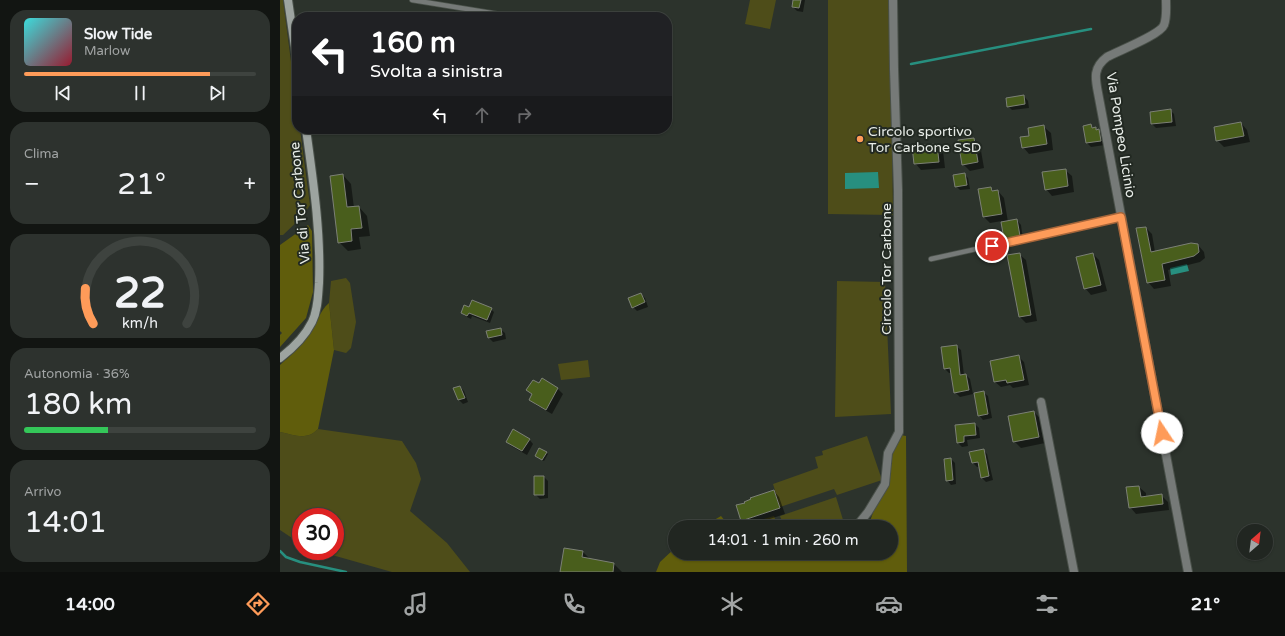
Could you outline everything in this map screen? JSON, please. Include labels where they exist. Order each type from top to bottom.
[{"type":"main road","points":[[288,0],[292,27]]},
{"type":"main road","name":"Via di Tor Carbone","points":[[280,358],[298,341],[308,328],[314,318],[317,306],[319,238],[307,134]]},
{"type":"street","name":"Circolo Tor Carbone","points":[[862,520],[868,512],[884,484],[888,452],[899,432],[898,190],[893,0]]},
{"type":"street","name":"Via Pompeo Licinio","points":[[1166,0],[1164,26],[1156,33],[1107,57],[1101,61],[1095,72],[1188,572]]},
{"type":"street","points":[[1040,402],[1074,572]]},
{"type":"lane","points":[[412,0],[485,12]]},
{"type":"lane","points":[[931,259],[1121,217]]},
{"type":"shaded area","points":[[280,0],[283,0],[292,69],[292,134],[301,134],[310,205],[303,216],[283,235],[280,235]]},
{"type":"shaded area","points":[[750,0],[776,0],[770,29],[745,24]]},
{"type":"shaded area","name":"Circolo sportivo Tor Carbone SSD","points":[[828,0],[890,0],[893,215],[828,214]]},
{"type":"shaded area","points":[[308,225],[312,231],[313,292],[306,318],[280,347],[280,335],[282,333],[280,331],[280,245]]},
{"type":"shaded area","points":[[346,278],[350,283],[356,322],[351,348],[346,353],[334,350],[329,303],[331,281]]},
{"type":"shaded area","points":[[837,281],[885,282],[891,414],[835,417]]},
{"type":"shaded area","points":[[329,303],[334,350],[318,429],[314,433],[305,436],[295,436],[280,432],[280,365],[306,339],[323,310]]},
{"type":"shaded area","points":[[588,360],[590,377],[561,380],[558,364]]},
{"type":"shaded area","points":[[318,429],[402,441],[416,463],[421,479],[410,511],[447,543],[470,572],[392,572],[344,558],[344,508],[292,508],[292,538],[280,530],[280,432],[295,436],[305,436],[314,433]]},
{"type":"shaded area","points":[[896,434],[906,436],[907,572],[656,572],[660,562],[668,555],[668,560],[898,560],[898,520],[870,520],[883,484]]},
{"type":"shaded area","points":[[867,436],[882,480],[837,495],[834,489],[780,507],[773,484],[818,468],[815,457],[823,455],[822,451]]},
{"type":"shaded area","points":[[836,497],[843,520],[781,520],[780,516]]},
{"type":"shaded area","points":[[721,516],[724,520],[714,520]]},
{"type":"shaded area","points":[[774,516],[775,520],[760,520]]},
{"type":"water","points":[[878,172],[879,188],[845,189],[845,173]]},
{"type":"water","points":[[1187,264],[1189,271],[1171,275],[1170,268]]},
{"type":"building","points":[[793,0],[801,0],[799,8],[792,7]]},
{"type":"building","points":[[1024,95],[1025,104],[1007,107],[1006,98]]},
{"type":"building","points":[[1171,109],[1172,122],[1151,124],[1150,112]]},
{"type":"building","points":[[1241,122],[1244,136],[1216,141],[1214,127]]},
{"type":"building","points":[[1091,124],[1092,128],[1096,127],[1096,130],[1099,129],[1101,141],[1086,143],[1083,126]]},
{"type":"building","points":[[1044,125],[1047,144],[1022,148],[1020,137],[1029,136],[1028,128]]},
{"type":"building","points":[[974,138],[978,162],[962,165],[958,140]]},
{"type":"building","points":[[937,144],[939,162],[914,164],[912,146]]},
{"type":"building","points":[[1066,169],[1068,186],[1045,190],[1042,172]]},
{"type":"building","points":[[965,173],[967,185],[955,187],[953,175]]},
{"type":"building","points":[[343,174],[347,207],[359,206],[362,228],[351,229],[352,241],[338,243],[330,176]]},
{"type":"building","points":[[991,187],[992,191],[998,190],[1002,214],[983,217],[978,189]]},
{"type":"building","points":[[1017,219],[1020,236],[1004,239],[1001,222]]},
{"type":"building","points":[[1146,227],[1151,252],[1191,243],[1198,244],[1199,252],[1194,256],[1162,264],[1165,280],[1147,283],[1136,228]]},
{"type":"building","points":[[1020,253],[1031,315],[1019,317],[1007,255]]},
{"type":"building","points":[[1093,253],[1101,285],[1084,289],[1076,257]]},
{"type":"building","points":[[641,293],[645,302],[632,308],[628,298]]},
{"type":"building","points":[[472,300],[492,308],[487,320],[469,313],[467,316],[461,313],[464,305],[469,307]]},
{"type":"building","points":[[501,328],[502,335],[488,338],[486,331]]},
{"type":"building","points":[[957,345],[960,375],[966,374],[969,390],[954,393],[950,368],[944,369],[941,347]]},
{"type":"building","points":[[1019,355],[1024,380],[1007,383],[1006,380],[994,382],[990,361]]},
{"type":"building","points":[[542,378],[558,388],[546,410],[529,400],[532,394],[526,390],[533,380],[539,383]]},
{"type":"building","points":[[460,386],[465,398],[458,400],[453,388]]},
{"type":"building","points":[[984,391],[988,414],[978,416],[974,393]]},
{"type":"building","points":[[1034,411],[1039,437],[1013,442],[1008,416]]},
{"type":"building","points":[[975,423],[976,435],[964,436],[964,442],[957,443],[955,425]]},
{"type":"building","points":[[513,429],[530,439],[522,451],[506,442]]},
{"type":"building","points":[[539,448],[547,452],[542,460],[535,456]]},
{"type":"building","points":[[984,449],[989,476],[981,478],[978,462],[972,463],[969,452]]},
{"type":"building","points":[[951,458],[953,480],[946,481],[944,459]]},
{"type":"building","points":[[534,476],[544,476],[544,495],[534,495]]},
{"type":"building","points":[[1139,486],[1141,497],[1162,494],[1163,504],[1129,508],[1126,487]]},
{"type":"building","points":[[774,490],[780,508],[741,520],[736,505],[745,503],[744,502],[751,499],[750,498]]},
{"type":"building","points":[[564,548],[583,551],[582,557],[614,563],[613,572],[560,572]]},
{"type":"waterway","points":[[911,64],[1091,29]]},
{"type":"waterway","points":[[280,551],[286,557],[300,562],[346,572]]},
{"type":"place","name":"Circolo sportivo Tor Carbone SSD","points":[[860,139]]},
{"type":"route","points":[[992,246],[1121,217],[1162,433]]}]
